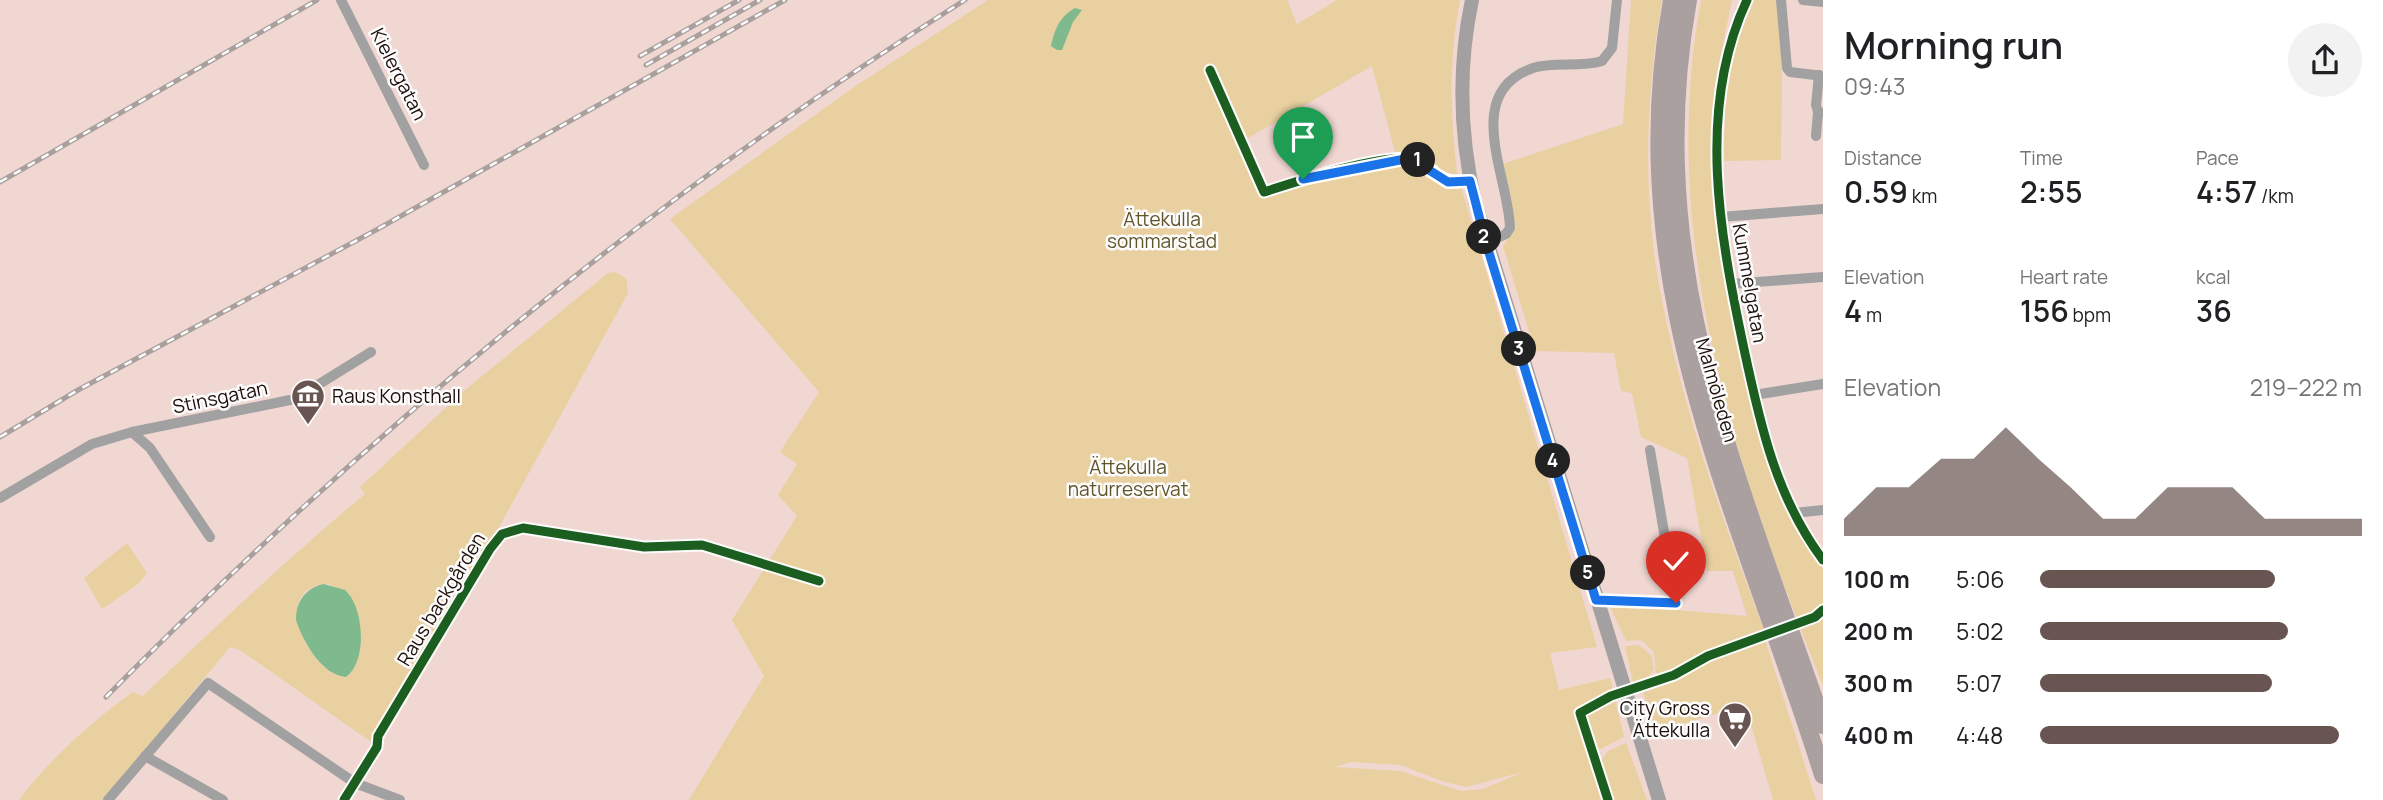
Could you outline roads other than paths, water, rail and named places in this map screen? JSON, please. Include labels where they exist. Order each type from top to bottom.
[{"type":"highway","name":"Malmöleden","points":[[1672,0],[1662,68],[1659,143],[1664,239],[1675,311],[1690,379],[1725,494],[1823,775]]},
{"type":"highway","name":"Malmöleden","points":[[1688,0],[1679,61],[1675,152],[1679,232],[1688,294],[1724,436],[1823,725]]},
{"type":"main road","points":[[1472,0],[1462,98],[1470,181],[1486,243],[1659,800]]},
{"type":"street","name":"Kielergatan","points":[[341,0],[424,165]]},
{"type":"street","points":[[1486,243],[1506,234],[1510,228],[1492,123],[1499,97],[1514,78],[1536,68],[1602,61],[1612,48],[1617,0]]},
{"type":"street","name":"Kummelgatan","points":[[1747,0],[1728,48],[1720,94],[1718,141],[1721,217],[1730,284],[1772,464],[1794,513],[1823,560]]},
{"type":"street","points":[[1781,0],[1787,68],[1790,72],[1821,76],[1816,105],[1821,112],[1816,136]]},
{"type":"street","points":[[1803,0],[1823,2]]},
{"type":"street","points":[[1210,69],[1264,192],[1337,170],[1401,158],[1417,160],[1448,182],[1470,181]]},
{"type":"street","name":"Kummelgatan","points":[[1721,217],[1823,209]]},
{"type":"street","name":"Kummelgatan","points":[[1730,284],[1823,277]]},
{"type":"street","name":"Stinsgatan","points":[[0,498],[92,444],[132,432],[295,399],[371,352]]},
{"type":"street","points":[[1754,395],[1823,384]]},
{"type":"street","points":[[132,432],[156,457],[210,537]]},
{"type":"street","points":[[1596,600],[1676,603],[1650,450]]},
{"type":"street","points":[[1794,513],[1823,510]]},
{"type":"street","name":"Raus backgården","points":[[344,800],[377,747],[378,736],[490,549],[498,538],[513,529],[644,547],[702,545],[819,581]]},
{"type":"street","points":[[108,800],[208,683],[215,684],[355,783],[400,800]]},
{"type":"street","points":[[145,757],[223,800]]},
{"type":"railway","points":[[0,182],[317,0]]},
{"type":"railway","points":[[640,56],[739,0]]},
{"type":"railway","points":[[646,65],[760,0]]},
{"type":"railway","points":[[0,437],[78,390],[376,230],[785,0]]},
{"type":"railway","points":[[106,697],[306,505],[516,324],[624,238],[735,155],[965,0]]},
{"type":"place","name":"Raus Konsthall","points":[[308,426]]},
{"type":"place","name":"City Gross Ättekulla","points":[[1735,749]]},
{"type":"park label","name":"Ättekulla sommarstad","points":[[1162,230]]},
{"type":"park label","name":"Ättekulla naturreservat","points":[[1128,478]]}]
